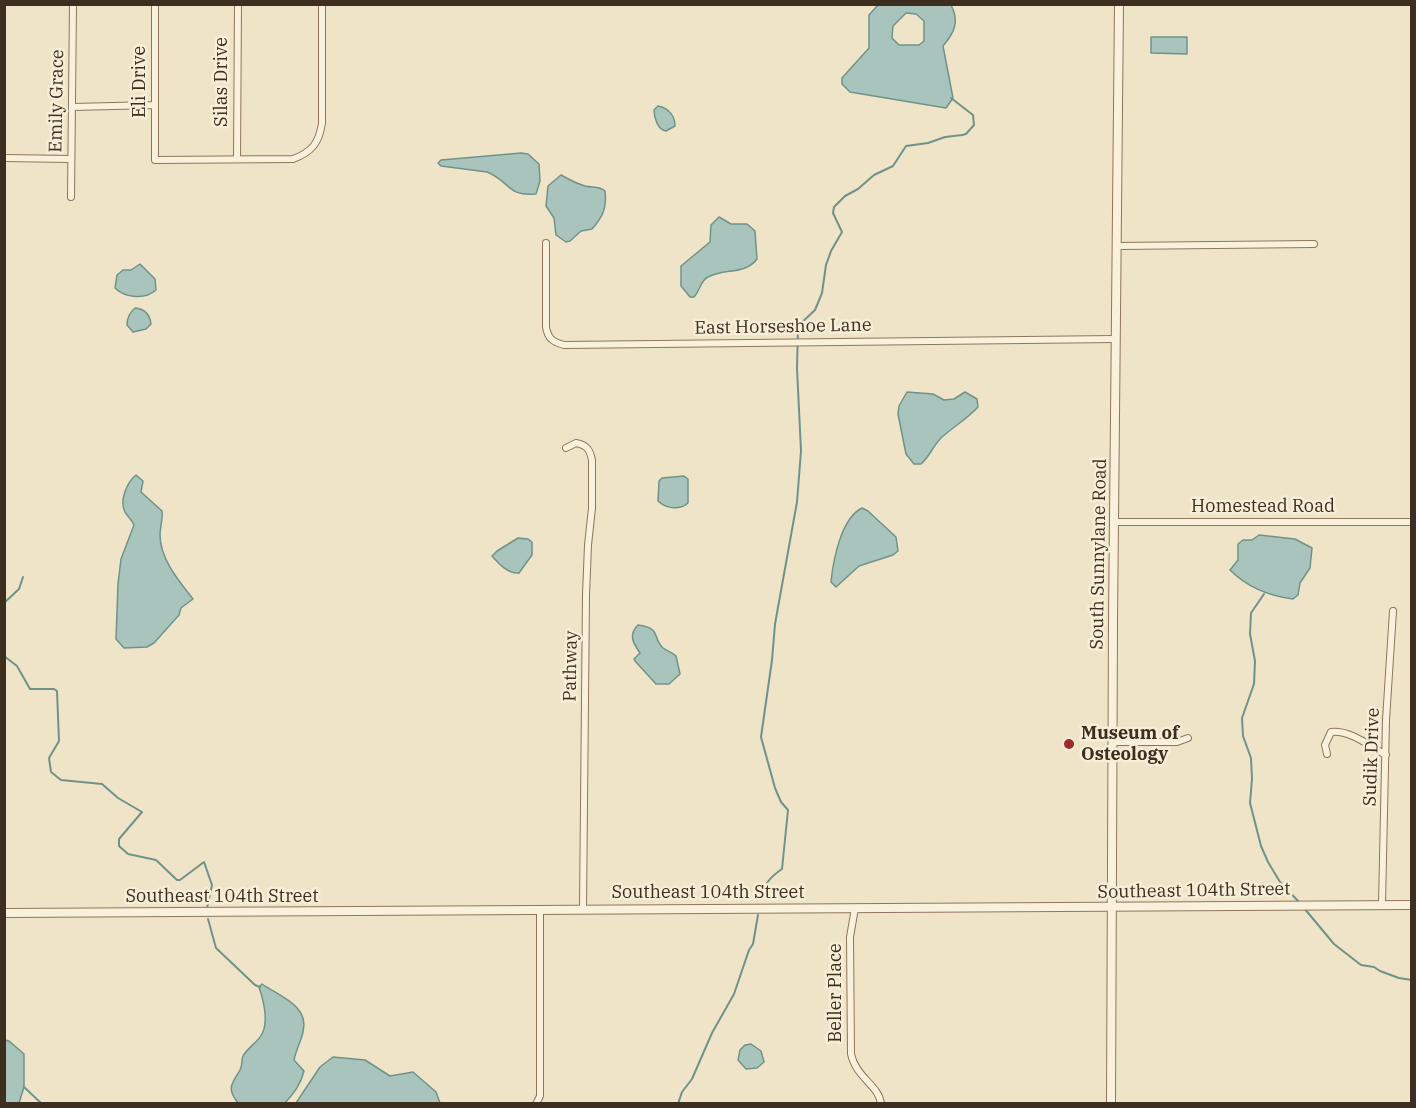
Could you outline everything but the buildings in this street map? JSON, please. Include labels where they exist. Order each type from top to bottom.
[{"type":"street","name":"Emily Grace","points":[[71,197],[73,4]]},
{"type":"street","name":"Eli Drive","points":[[155,4],[155,160],[237,159]]},
{"type":"street","name":"Silas Drive","points":[[237,159],[238,4]]},
{"type":"street","points":[[237,159],[293,159],[304,155],[315,146],[320,137],[322,4]]},
{"type":"street","name":"South Sunnylane Road","points":[[1111,1104],[1119,4]]},
{"type":"street","points":[[72,106],[155,105]]},
{"type":"street","points":[[4,158],[71,159]]},
{"type":"street","name":"East Horseshoe Lane","points":[[546,243],[548,336],[564,345],[1116,339]]},
{"type":"street","points":[[1116,246],[1314,244]]},
{"type":"street","name":"Pathway","points":[[566,448],[571,444],[581,444],[588,448],[592,460],[592,508],[586,595],[583,909]]},
{"type":"street","name":"Homestead Road","points":[[1114,522],[1412,522]]},
{"type":"street","name":"Sudik Drive","points":[[1382,904],[1386,720],[1393,611]]},
{"type":"street","points":[[1327,754],[1325,745],[1331,732],[1338,732],[1348,733],[1386,755]]},
{"type":"street","points":[[1112,742],[1177,742],[1188,738]]},
{"type":"street","name":"Southeast 104th Street","points":[[4,914],[1412,905]]},
{"type":"street","name":"Beller Place","points":[[855,908],[850,937],[851,1054],[854,1065],[878,1093],[881,1104]]},
{"type":"street","points":[[536,1104],[540,1096],[540,909]]},
{"type":"water","points":[[878,5],[951,5],[955,22],[943,46],[953,98],[946,108],[850,92],[842,84],[842,78],[869,48],[869,15]],"holes":[[[906,13],[916,14],[924,21],[924,41],[919,45],[899,45],[892,38],[893,26]]]},
{"type":"water","points":[[1151,37],[1187,37],[1187,54],[1151,53]]},
{"type":"water","points":[[658,106],[668,110],[674,119],[675,126],[666,131],[659,126],[656,120],[654,110]]},
{"type":"water","points":[[528,154],[539,164],[540,181],[536,194],[514,191],[487,172],[441,166],[438,163],[441,160]]},
{"type":"water","points":[[561,175],[582,185],[605,191],[603,212],[599,220],[592,229],[581,231],[566,242],[556,235],[554,218],[546,206],[548,186]]},
{"type":"water","points":[[719,217],[731,224],[747,224],[755,231],[757,259],[747,267],[708,277],[703,281],[694,297],[690,297],[681,286],[681,266],[710,242],[711,225]]},
{"type":"water","points":[[140,264],[155,279],[156,290],[146,295],[129,296],[115,288],[117,275],[123,270],[131,270]]},
{"type":"water","points":[[135,308],[146,313],[151,324],[146,329],[133,332],[127,322]]},
{"type":"water","points":[[907,392],[933,394],[944,400],[954,399],[965,392],[977,399],[978,407],[941,438],[921,464],[914,464],[906,454],[898,414],[899,406]]},
{"type":"water","points":[[136,475],[143,481],[141,492],[162,511],[160,535],[163,553],[171,569],[193,599],[181,608],[179,615],[154,643],[147,647],[124,648],[116,639],[118,584],[121,559],[134,525],[123,508],[123,497]]},
{"type":"water","points":[[684,476],[688,479],[688,503],[672,508],[658,501],[659,481],[662,478]]},
{"type":"water","points":[[862,508],[896,537],[898,551],[893,555],[859,566],[836,587],[831,582],[839,541],[849,521]]},
{"type":"water","points":[[1259,535],[1295,539],[1312,548],[1310,568],[1300,583],[1298,595],[1293,599],[1259,590],[1244,582],[1230,570],[1238,560],[1238,544],[1243,540],[1252,540]]},
{"type":"water","points":[[518,538],[532,542],[532,555],[519,573],[515,573],[504,568],[492,556]]},
{"type":"water","points":[[638,625],[646,626],[654,631],[663,648],[676,656],[680,674],[669,684],[656,684],[635,661],[634,659],[640,653],[632,636]]},
{"type":"water","points":[[262,984],[292,1003],[302,1015],[303,1032],[294,1060],[304,1071],[297,1088],[285,1103],[238,1103],[231,1086],[241,1068],[243,1056],[264,1029],[265,1010],[259,987]]},
{"type":"water","points":[[5,1040],[24,1054],[24,1087],[19,1103],[5,1103]]},
{"type":"water","points":[[751,1044],[761,1051],[764,1062],[757,1068],[746,1069],[738,1060],[740,1050],[745,1045]]},
{"type":"water","points":[[333,1057],[365,1060],[390,1076],[413,1072],[436,1092],[440,1103],[296,1103],[320,1067]]},
{"type":"waterway","points":[[759,899],[768,882],[782,869],[788,810],[781,802],[775,788],[761,737],[775,624],[797,502],[801,451],[797,368],[798,326],[815,310],[822,293],[826,265],[842,232],[833,213],[834,207],[874,175],[893,166],[906,146],[966,134],[974,125],[973,115],[951,98]]},
{"type":"waterway","points":[[4,603],[19,589],[23,577]]},
{"type":"waterway","points":[[1264,594],[1251,613],[1250,634],[1255,661],[1254,684],[1242,718],[1243,736],[1251,758],[1250,803],[1261,846],[1268,862],[1280,882],[1300,903]]},
{"type":"waterway","points":[[4,656],[17,666],[30,689],[57,691],[59,741],[49,758],[51,772],[61,780],[102,784],[118,798],[142,812],[119,839],[119,846],[128,854],[156,860],[177,880],[204,862],[212,885],[207,908]]},
{"type":"waterway","points":[[1304,908],[1334,944],[1361,965],[1412,980]]},
{"type":"waterway","points":[[678,1104],[682,1092],[692,1079],[712,1033],[734,994],[753,944],[758,915]]},
{"type":"waterway","points":[[208,919],[216,948],[255,985],[260,987]]},
{"type":"waterway","points":[[24,1087],[42,1104]]},
{"type":"place","name":"Museum of Osteology","points":[[1069,744]]}]
